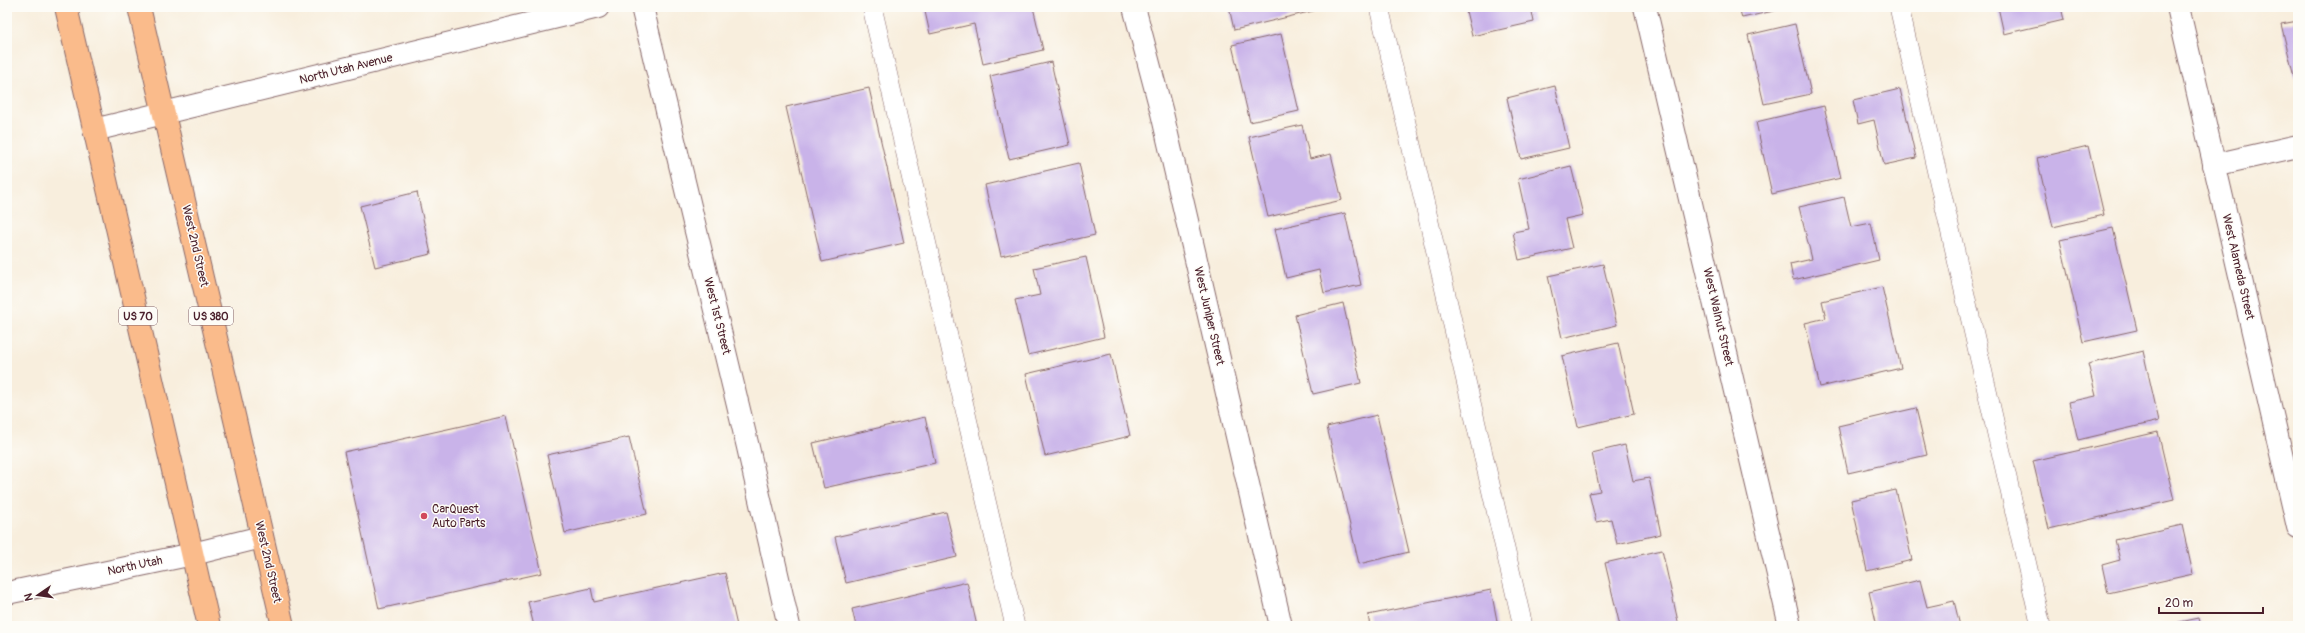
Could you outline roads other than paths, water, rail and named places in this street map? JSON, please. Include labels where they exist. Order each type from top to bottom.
[{"type":"main road","name":"US 70","points":[[66,7],[209,626]]},
{"type":"main road","name":"West 2nd Street","points":[[139,7],[283,626]]},
{"type":"street","name":"North Utah Avenue","points":[[94,130],[598,7]]},
{"type":"street","name":"West 1st Street","points":[[642,7],[748,443],[789,626]]},
{"type":"street","name":"West Juniper Street","points":[[1134,7],[1164,121],[1281,626]]},
{"type":"street","name":"West Walnut Street","points":[[1645,7],[1790,626]]},
{"type":"street","name":"West Alameda Street","points":[[2178,7],[2298,527]]},
{"type":"street","points":[[2214,165],[2298,146]]},
{"type":"street","name":"North Utah","points":[[7,593],[193,554],[262,537]]},
{"type":"lane","points":[[872,7],[1015,626]]},
{"type":"lane","points":[[1379,7],[1523,626]]},
{"type":"lane","points":[[1899,7],[2041,626]]},
{"type":"place","name":"CarQuest Auto Parts","points":[[424,516]]}]
